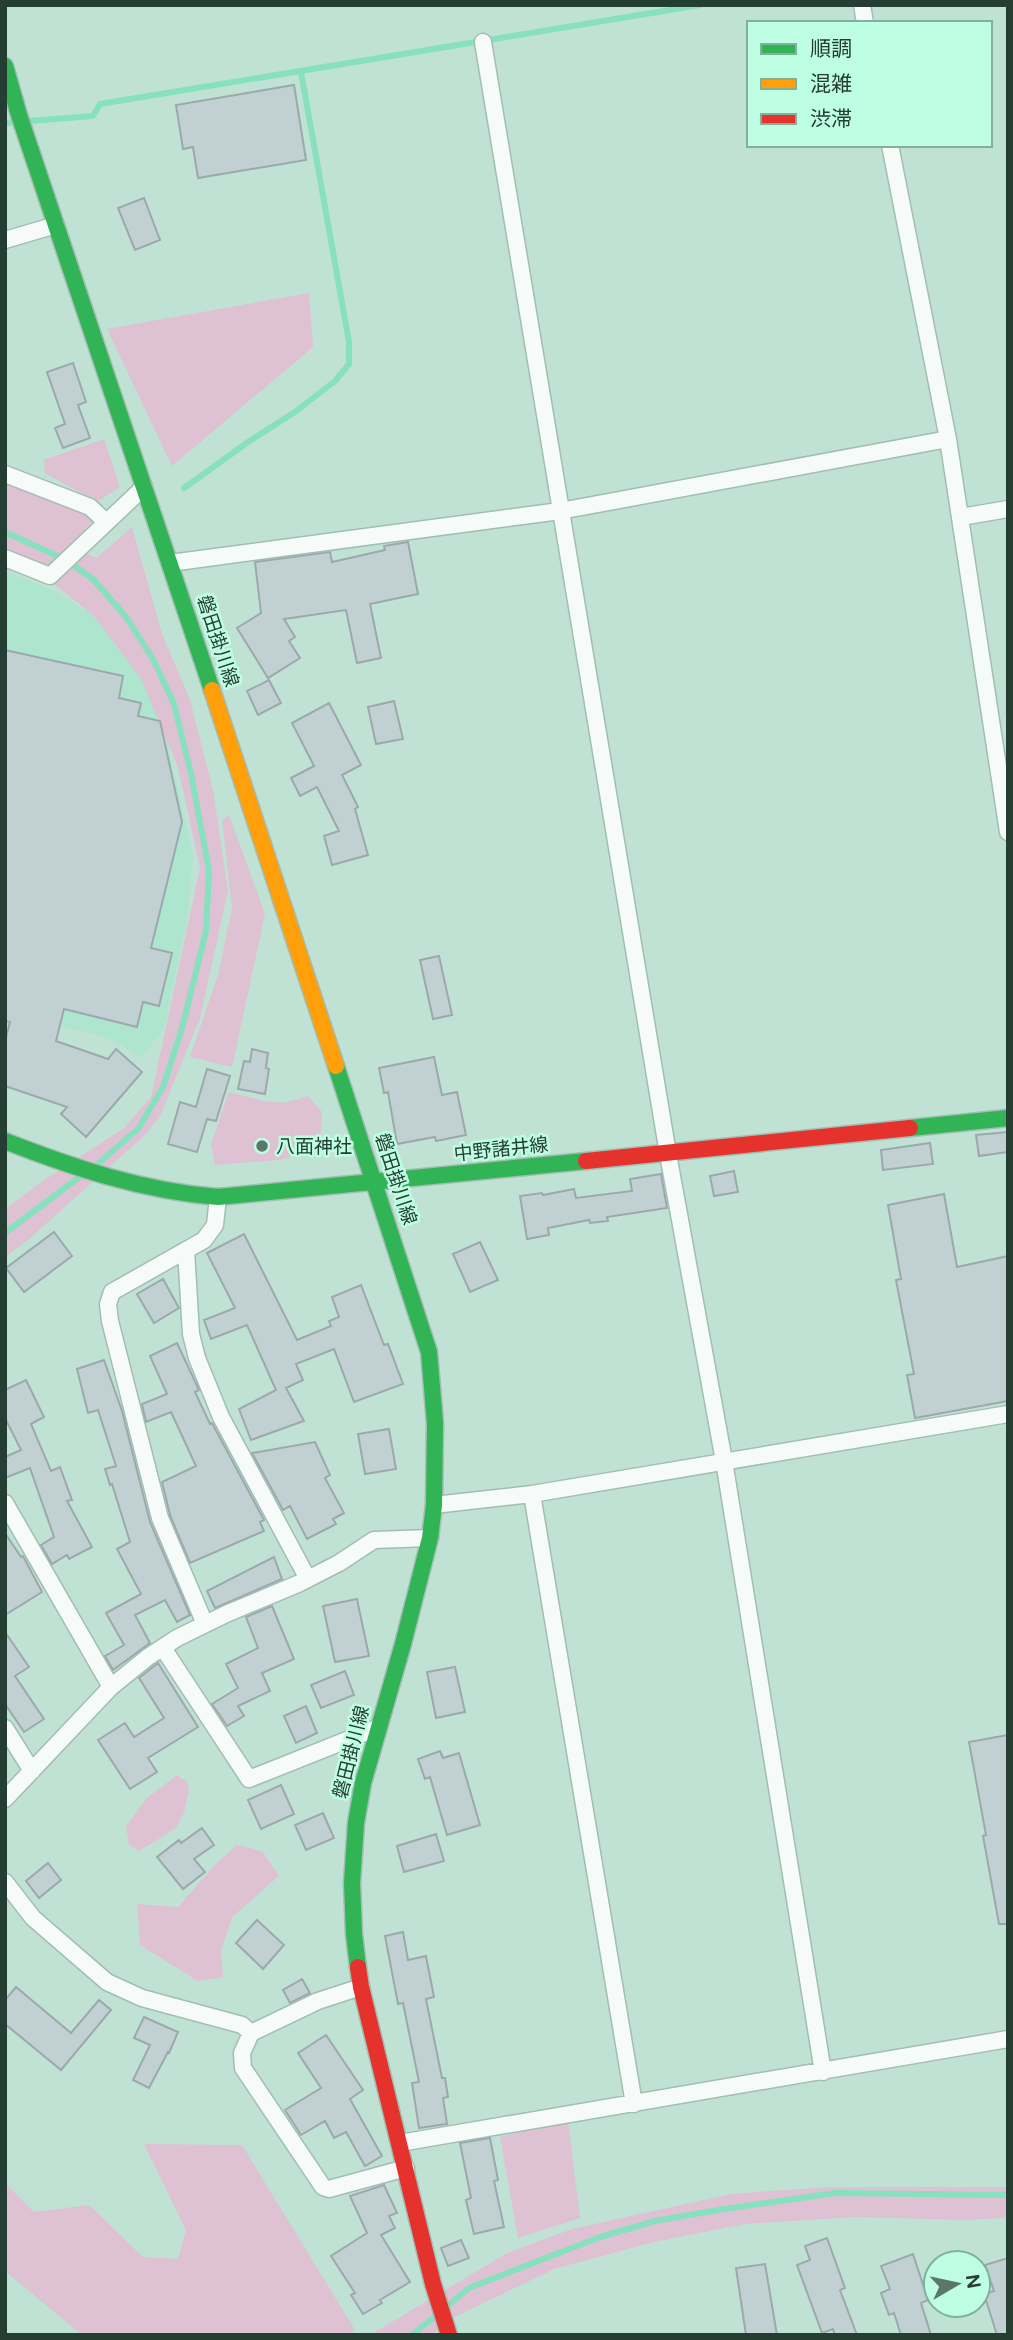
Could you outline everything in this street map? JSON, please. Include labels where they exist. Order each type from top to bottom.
[{"type":"main road","name":"磐田掛川線","points":[[5,66],[12,114],[56,225],[170,563],[376,1183],[429,1352],[435,1423],[434,1505],[430,1538],[363,1783],[352,1883],[354,1934],[361,1987],[433,2284],[447,2330]]},
{"type":"main road","name":"中野諸井線","points":[[5,1141],[61,1163],[136,1185],[180,1194],[218,1197],[1008,1118]]},
{"type":"street","points":[[483,42],[668,1154],[724,1461],[822,2072]]},
{"type":"street","points":[[890,147],[948,439],[1008,832]]},
{"type":"street","points":[[5,240],[56,225]]},
{"type":"street","points":[[170,563],[560,511],[948,439]]},
{"type":"street","points":[[5,474],[90,507],[106,522]]},
{"type":"street","points":[[5,558],[50,576],[144,487]]},
{"type":"street","points":[[961,517],[1008,509]]},
{"type":"street","points":[[205,1624],[160,1518],[108,1304],[112,1292],[204,1240],[215,1225],[218,1197]]},
{"type":"street","points":[[186,1250],[191,1334],[197,1358],[221,1417],[308,1579]]},
{"type":"street","points":[[434,1505],[532,1494],[1008,1414]]},
{"type":"street","points":[[532,1494],[634,2104]]},
{"type":"street","points":[[5,1503],[111,1688]]},
{"type":"street","points":[[5,1799],[111,1688],[163,1648],[205,1624],[308,1579],[374,1540],[430,1538]]},
{"type":"street","points":[[163,1648],[249,1779],[377,1728]]},
{"type":"street","points":[[5,1728],[32,1771]]},
{"type":"street","points":[[5,1882],[33,1918],[107,1982],[142,1998],[242,2025],[251,2033]]},
{"type":"street","points":[[361,1987],[318,2001],[251,2033],[242,2053],[243,2068],[323,2187],[329,2189],[406,2168]]},
{"type":"street","points":[[400,2143],[1008,2039]]},
{"type":"shaded area","points":[[309,293],[313,347],[172,466],[107,329]]},
{"type":"shaded area","points":[[104,439],[120,487],[97,502],[45,473],[44,460]]},
{"type":"shaded area","points":[[5,480],[98,514],[72,546],[96,558],[132,527],[162,634],[190,700],[213,790],[228,891],[200,1018],[161,1114],[146,1134],[28,1240],[5,1257],[5,1209],[124,1128],[151,1097],[200,868],[178,767],[141,679],[94,616],[38,571],[5,557]]},
{"type":"shaded area","points":[[5,571],[52,590],[99,618],[142,669],[160,709],[193,858],[187,917],[164,1028],[142,1057],[109,1039],[5,1012]]},
{"type":"shaded area","points":[[229,815],[265,914],[232,1067],[190,1057],[218,975],[232,909],[222,820]]},
{"type":"shaded area","points":[[229,1092],[263,1101],[284,1103],[308,1096],[322,1112],[320,1148],[280,1160],[215,1165],[211,1144]]},
{"type":"shaded area","points":[[177,1775],[187,1782],[189,1789],[184,1813],[175,1829],[139,1851],[129,1845],[126,1826],[147,1798]]},
{"type":"shaded area","points":[[237,1845],[263,1852],[279,1876],[232,1917],[221,1951],[223,1977],[198,1981],[140,1945],[137,1904],[178,1907],[215,1865]]},
{"type":"shaded area","points":[[568,2121],[580,2218],[518,2238],[500,2137]]},
{"type":"shaded area","points":[[144,2144],[242,2145],[355,2330],[349,2335],[82,2335],[5,2271],[5,2183],[34,2212],[89,2205],[143,2257],[178,2259],[186,2230]]},
{"type":"shaded area","points":[[828,2187],[1008,2187],[1008,2218],[965,2220],[856,2217],[745,2224],[654,2242],[554,2269],[455,2317],[431,2335],[370,2335],[507,2253],[572,2229],[731,2194]]},
{"type":"building","points":[[294,85],[306,160],[198,178],[193,147],[183,149],[176,105]]},
{"type":"building","points":[[144,198],[160,240],[135,250],[118,208]]},
{"type":"building","points":[[73,363],[86,402],[78,405],[90,438],[63,448],[55,428],[65,424],[47,372]]},
{"type":"building","points":[[408,542],[418,594],[370,604],[381,658],[357,663],[346,610],[284,619],[295,637],[289,641],[300,658],[268,678],[237,628],[261,613],[255,562],[330,552],[332,562],[385,550],[384,546]]},
{"type":"building","points":[[5,650],[123,676],[119,698],[141,703],[138,716],[160,721],[182,822],[151,948],[172,953],[159,1006],[143,1002],[137,1027],[64,1009],[56,1041],[108,1059],[116,1049],[142,1072],[86,1137],[61,1114],[67,1107],[5,1086],[5,1041],[10,1022],[5,1021]]},
{"type":"building","points":[[269,680],[281,703],[258,715],[247,691]]},
{"type":"building","points":[[394,701],[403,739],[376,744],[368,707]]},
{"type":"building","points":[[329,703],[361,765],[342,775],[358,807],[355,809],[368,855],[332,865],[324,836],[339,831],[317,787],[300,796],[291,778],[314,766],[292,723]]},
{"type":"building","points":[[439,956],[452,1015],[433,1019],[420,960]]},
{"type":"building","points":[[252,1049],[268,1053],[266,1068],[269,1069],[265,1094],[238,1089],[244,1061],[250,1062]]},
{"type":"building","points":[[434,1057],[442,1095],[457,1092],[466,1135],[397,1144],[388,1092],[384,1093],[379,1068]]},
{"type":"building","points":[[207,1069],[230,1076],[216,1121],[207,1119],[197,1152],[168,1144],[180,1102],[196,1107]]},
{"type":"building","points":[[1008,1132],[1008,1152],[979,1156],[976,1135]]},
{"type":"building","points":[[930,1143],[933,1164],[883,1170],[881,1150]]},
{"type":"building","points":[[734,1171],[738,1192],[714,1196],[710,1176]]},
{"type":"building","points":[[661,1174],[667,1208],[607,1217],[608,1221],[590,1223],[589,1220],[548,1228],[549,1235],[527,1239],[520,1196],[574,1189],[576,1198],[632,1191],[630,1179]]},
{"type":"building","points":[[944,1194],[957,1267],[1008,1256],[1008,1401],[915,1418],[907,1375],[914,1374],[896,1280],[901,1279],[888,1205]]},
{"type":"building","points":[[54,1232],[72,1256],[24,1292],[6,1268]]},
{"type":"building","points":[[244,1234],[297,1340],[331,1326],[329,1321],[339,1317],[332,1297],[361,1285],[384,1345],[388,1344],[403,1384],[354,1402],[334,1349],[296,1364],[303,1380],[286,1388],[304,1421],[251,1440],[239,1409],[276,1390],[247,1325],[211,1339],[204,1320],[235,1308],[207,1253]]},
{"type":"building","points":[[480,1242],[498,1280],[470,1292],[453,1254]]},
{"type":"building","points":[[163,1279],[179,1308],[154,1323],[137,1294]]},
{"type":"building","points":[[177,1343],[199,1390],[195,1392],[210,1424],[212,1423],[264,1520],[260,1522],[264,1531],[190,1563],[170,1515],[162,1482],[196,1466],[171,1412],[146,1422],[142,1404],[167,1394],[150,1356]]},
{"type":"building","points":[[104,1360],[122,1411],[150,1522],[190,1615],[177,1622],[165,1600],[135,1615],[150,1643],[113,1670],[105,1656],[124,1645],[106,1613],[141,1594],[117,1549],[130,1542],[105,1469],[116,1466],[98,1410],[88,1413],[77,1369]]},
{"type":"building","points":[[26,1380],[44,1417],[31,1424],[51,1471],[60,1467],[72,1500],[67,1501],[92,1547],[69,1559],[67,1555],[52,1564],[41,1545],[54,1537],[30,1468],[5,1478],[5,1457],[21,1450],[5,1418],[5,1390]]},
{"type":"building","points":[[389,1429],[396,1469],[365,1474],[358,1434]]},
{"type":"building","points":[[315,1442],[330,1475],[325,1478],[344,1513],[333,1519],[336,1524],[307,1539],[290,1506],[283,1510],[252,1453]]},
{"type":"building","points":[[5,1533],[21,1557],[23,1556],[42,1592],[5,1615]]},
{"type":"building","points":[[274,1557],[282,1579],[215,1608],[207,1591]]},
{"type":"building","points":[[357,1599],[369,1656],[335,1662],[323,1606]]},
{"type":"building","points":[[272,1606],[294,1659],[262,1673],[270,1691],[238,1706],[244,1716],[227,1726],[212,1704],[238,1688],[226,1664],[258,1648],[246,1617]]},
{"type":"building","points":[[5,1632],[29,1667],[15,1676],[44,1719],[24,1732],[5,1704]]},
{"type":"building","points":[[158,1663],[198,1727],[148,1758],[157,1772],[130,1789],[98,1740],[125,1723],[134,1737],[164,1718],[139,1678]]},
{"type":"building","points":[[455,1667],[465,1712],[436,1718],[427,1672]]},
{"type":"building","points":[[345,1671],[354,1695],[321,1708],[311,1685]]},
{"type":"building","points":[[306,1706],[317,1733],[296,1743],[284,1716]]},
{"type":"building","points":[[1008,1735],[1008,1924],[999,1924],[969,1742]]},
{"type":"building","points":[[440,1751],[443,1758],[459,1753],[480,1825],[447,1835],[430,1777],[425,1779],[418,1759]]},
{"type":"building","points":[[281,1785],[294,1814],[261,1829],[248,1800]]},
{"type":"building","points":[[323,1813],[334,1838],[306,1850],[295,1825]]},
{"type":"building","points":[[202,1828],[214,1845],[194,1859],[205,1872],[183,1889],[157,1857],[179,1840],[181,1843]]},
{"type":"building","points":[[436,1834],[444,1861],[404,1872],[397,1846]]},
{"type":"building","points":[[48,1863],[61,1880],[39,1898],[26,1881]]},
{"type":"building","points":[[257,1920],[284,1945],[263,1969],[236,1943]]},
{"type":"building","points":[[403,1932],[408,1960],[426,1956],[434,1997],[426,1999],[442,2078],[445,2078],[448,2097],[443,2098],[447,2124],[419,2128],[412,2083],[419,2082],[403,2003],[398,2004],[385,1936]]},
{"type":"building","points":[[302,1979],[310,1993],[290,2003],[283,1990]]},
{"type":"building","points":[[16,1987],[71,2033],[99,2000],[111,2010],[61,2070],[5,2024],[5,2000]]},
{"type":"building","points":[[144,2017],[178,2032],[149,2088],[133,2080],[150,2045],[134,2038]]},
{"type":"building","points":[[326,2035],[363,2090],[350,2099],[382,2156],[365,2166],[346,2132],[334,2138],[325,2121],[301,2135],[285,2110],[321,2088],[298,2053]]},
{"type":"building","points":[[490,2138],[498,2180],[494,2181],[504,2227],[474,2234],[466,2200],[471,2198],[460,2143]]},
{"type":"building","points":[[384,2185],[397,2213],[389,2216],[395,2228],[381,2235],[410,2282],[363,2314],[351,2295],[355,2293],[331,2256],[367,2233],[350,2196]]},
{"type":"building","points":[[827,2238],[845,2288],[840,2290],[857,2335],[835,2335],[833,2329],[822,2333],[797,2265],[810,2260],[805,2246]]},
{"type":"building","points":[[461,2240],[469,2258],[448,2266],[441,2248]]},
{"type":"building","points":[[913,2254],[922,2282],[922,2319],[926,2319],[931,2335],[901,2335],[894,2313],[889,2315],[881,2293],[890,2289],[881,2266]]},
{"type":"building","points":[[1008,2258],[1008,2335],[997,2335],[992,2319],[992,2263]]},
{"type":"building","points":[[765,2264],[777,2335],[746,2335],[736,2268]]},
{"type":"waterway","points":[[5,123],[93,116],[100,104],[700,5]]},
{"type":"waterway","points":[[184,488],[295,412],[335,381],[349,364],[349,342],[301,72]]},
{"type":"waterway","points":[[5,532],[68,561],[94,580],[126,617],[153,659],[174,704],[191,774],[209,870],[206,931],[182,1028],[163,1087],[138,1129],[94,1167]]},
{"type":"waterway","points":[[5,1233],[82,1175]]},
{"type":"waterway","points":[[446,2307],[469,2288],[600,2237],[655,2221],[835,2193],[1008,2195]]},
{"type":"waterway","points":[[412,2335],[438,2314]]},
{"type":"traffic: fast","points":[[5,66],[19,115],[212,690]]},
{"type":"traffic: fast","points":[[336,1066],[429,1352],[435,1423],[434,1505],[430,1538],[363,1783],[356,1823],[352,1883],[358,1967]]},
{"type":"traffic: fast","points":[[910,1128],[1008,1118]]},
{"type":"traffic: fast","points":[[5,1141],[109,1177],[163,1190],[218,1197],[586,1161]]},
{"type":"traffic: slow","points":[[212,690],[336,1066]]},
{"type":"traffic: jam","points":[[586,1161],[910,1128]]},
{"type":"traffic: jam","points":[[358,1967],[433,2284],[449,2335]]},
{"type":"place","name":"八面神社","points":[[262,1146]]}]
